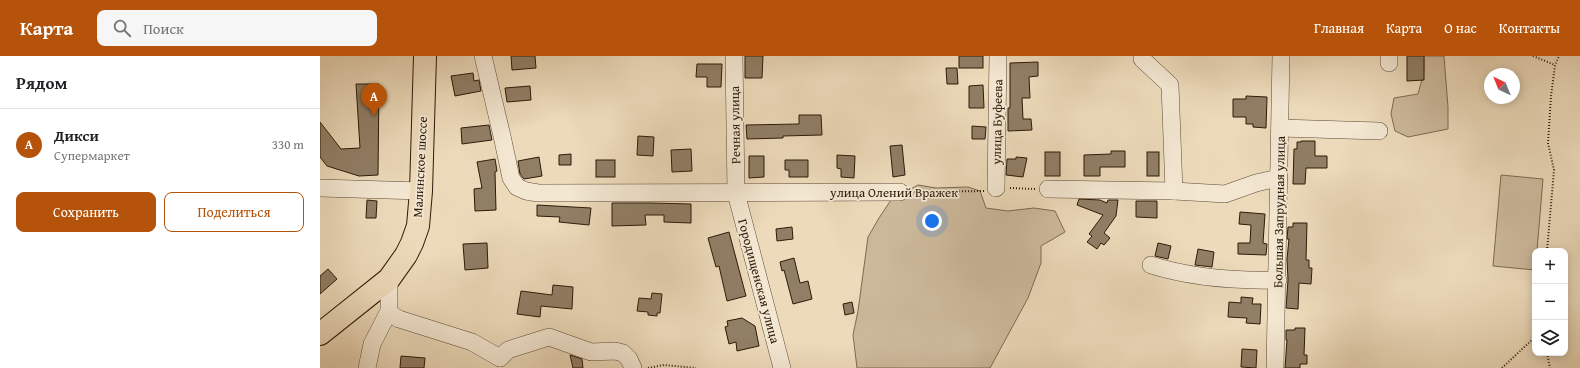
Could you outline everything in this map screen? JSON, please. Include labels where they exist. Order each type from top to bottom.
[{"type":"main road","name":"Малинское шоссе","points":[[320,334],[389,279],[406,255],[412,243],[418,226],[421,191],[425,56]]},
{"type":"street","name":"улица Олений Вражек","points":[[483,56],[511,178],[517,187],[526,190],[538,193],[900,192]]},
{"type":"street","name":"Речная улица","points":[[734,56],[736,193]]},
{"type":"street","name":"улица Буфеева","points":[[996,188],[998,56]]},
{"type":"street","name":"Большая Запрудная улица","points":[[1275,368],[1278,280],[1278,178],[1281,56]]},
{"type":"street","points":[[1142,59],[1170,85],[1174,191]]},
{"type":"street","points":[[1280,128],[1379,131]]},
{"type":"street","points":[[1048,189],[1174,191],[1225,194],[1256,183],[1278,178]]},
{"type":"street","points":[[320,188],[421,191]]},
{"type":"street","name":"Городищенская улица","points":[[736,193],[782,368]]},
{"type":"street","points":[[1152,265],[1171,271],[1238,281],[1278,280]]},
{"type":"street","points":[[367,368],[372,344],[389,311],[389,279]]},
{"type":"street","points":[[389,311],[392,315],[399,319],[472,342],[502,363],[508,350],[549,337],[592,352],[615,351],[623,353],[631,364]]},
{"type":"path","points":[[1534,56],[1555,65]]},
{"type":"path","points":[[1547,248],[1554,170],[1548,143],[1551,96],[1555,65],[1559,56]]},
{"type":"path","name":"улица Олений Вражек","points":[[900,192],[980,192],[996,188],[1048,189]]},
{"type":"path","points":[[1502,368],[1532,340]]},
{"type":"path","points":[[1548,356],[1550,368]]},
{"type":"path","points":[[648,368],[664,366],[696,368]]},
{"type":"shaded area","points":[[1424,56],[1444,56],[1448,107],[1448,129],[1408,137],[1395,131],[1391,114],[1394,98],[1418,94],[1424,72]]},
{"type":"shaded area","points":[[1501,175],[1543,179],[1537,248],[1532,248],[1532,270],[1493,266]]},
{"type":"shaded area","points":[[918,185],[936,188],[968,187],[980,191],[986,208],[1008,211],[1034,208],[1055,211],[1065,232],[1041,246],[1041,263],[1028,298],[990,368],[857,368],[853,335],[858,311],[868,237],[891,200]]},
{"type":"building","points":[[511,56],[535,56],[536,68],[512,70]]},
{"type":"building","points":[[745,56],[763,56],[762,78],[745,78]]},
{"type":"building","points":[[959,56],[983,56],[983,68],[959,68]]},
{"type":"building","points":[[1407,56],[1424,56],[1424,80],[1407,81]]},
{"type":"building","points":[[1038,62],[1038,76],[1029,77],[1030,98],[1022,98],[1023,119],[1031,119],[1032,130],[1008,131],[1008,108],[1010,108],[1010,63]]},
{"type":"building","points":[[697,64],[722,64],[721,87],[707,87],[707,77],[696,77]]},
{"type":"building","points":[[946,68],[957,68],[958,84],[947,84]]},
{"type":"building","points":[[473,73],[474,81],[479,80],[481,91],[455,96],[451,76]]},
{"type":"building","points":[[356,84],[379,84],[378,175],[359,176],[327,166],[320,157],[320,122],[341,149],[360,148]]},
{"type":"building","points":[[983,85],[984,108],[969,108],[969,86]]},
{"type":"building","points":[[530,86],[531,100],[507,102],[505,88]]},
{"type":"building","points":[[1246,96],[1267,97],[1266,128],[1253,127],[1253,124],[1246,124],[1246,117],[1233,117],[1233,99],[1246,99]]},
{"type":"building","points":[[799,115],[821,115],[822,135],[747,139],[746,125],[799,124]]},
{"type":"building","points":[[489,125],[492,140],[462,144],[461,128]]},
{"type":"building","points":[[972,126],[986,127],[985,139],[972,139]]},
{"type":"building","points":[[638,136],[654,137],[653,156],[637,155]]},
{"type":"building","points":[[1315,141],[1315,156],[1327,156],[1327,168],[1306,168],[1305,184],[1293,184],[1294,149],[1297,149],[1297,142]]},
{"type":"building","points":[[902,145],[905,175],[893,177],[890,146]]},
{"type":"building","points":[[691,149],[692,171],[672,172],[671,150]]},
{"type":"building","points":[[1111,151],[1125,151],[1125,167],[1100,167],[1100,176],[1084,176],[1084,155],[1111,154]]},
{"type":"building","points":[[1045,152],[1060,152],[1060,176],[1045,176]]},
{"type":"building","points":[[1147,152],[1159,152],[1159,176],[1147,176]]},
{"type":"building","points":[[571,154],[571,165],[559,165],[559,155]]},
{"type":"building","points":[[837,155],[855,156],[854,178],[841,177],[841,169],[837,168]]},
{"type":"building","points":[[749,156],[764,156],[764,177],[749,178]]},
{"type":"building","points":[[539,157],[542,176],[524,179],[520,174],[518,161]]},
{"type":"building","points":[[1016,157],[1027,158],[1023,177],[1006,175],[1007,159],[1016,159]]},
{"type":"building","points":[[495,159],[497,171],[495,172],[496,210],[475,211],[474,189],[482,188],[477,162]]},
{"type":"building","points":[[596,160],[615,160],[615,177],[596,177]]},
{"type":"building","points":[[785,160],[808,160],[808,177],[789,177],[789,170],[785,170]]},
{"type":"building","points":[[1079,199],[1100,200],[1107,203],[1108,200],[1118,200],[1116,216],[1104,233],[1110,238],[1104,245],[1101,243],[1097,249],[1087,242],[1092,236],[1089,234],[1103,215],[1077,205]]},
{"type":"building","points":[[367,200],[377,201],[376,218],[366,218]]},
{"type":"building","points":[[1136,201],[1157,201],[1157,218],[1136,217]]},
{"type":"building","points":[[612,203],[691,204],[691,223],[664,222],[664,215],[645,215],[646,225],[612,226]]},
{"type":"building","points":[[537,205],[591,208],[589,225],[559,222],[560,217],[537,216]]},
{"type":"building","points":[[1240,212],[1265,214],[1263,243],[1267,244],[1266,255],[1238,254],[1238,243],[1250,243],[1251,225],[1239,224]]},
{"type":"building","points":[[1293,223],[1307,223],[1306,260],[1309,260],[1309,268],[1312,268],[1311,284],[1299,283],[1298,309],[1286,308],[1289,239],[1287,239],[1288,227],[1293,227]]},
{"type":"building","points":[[792,227],[793,239],[777,241],[776,229]]},
{"type":"building","points":[[729,232],[746,296],[727,301],[719,266],[716,267],[708,238]]},
{"type":"building","points":[[487,243],[488,268],[465,270],[463,244]]},
{"type":"building","points":[[1158,243],[1171,246],[1168,259],[1155,256]]},
{"type":"building","points":[[1198,249],[1214,252],[1212,267],[1195,265]]},
{"type":"building","points":[[794,258],[800,283],[808,281],[812,299],[793,304],[784,270],[782,271],[780,262]]},
{"type":"building","points":[[328,269],[337,279],[320,294],[320,276]]},
{"type":"building","points":[[553,285],[573,287],[572,309],[541,306],[540,317],[517,314],[521,291],[552,295]]},
{"type":"building","points":[[652,293],[662,294],[660,313],[657,313],[657,316],[648,315],[648,312],[637,311],[639,298],[651,299]]},
{"type":"building","points":[[1241,297],[1253,298],[1252,304],[1261,304],[1260,324],[1246,323],[1247,318],[1228,317],[1229,302],[1241,303]]},
{"type":"building","points":[[852,302],[854,313],[845,315],[843,304]]},
{"type":"building","points":[[742,318],[755,326],[759,346],[737,351],[736,342],[729,344],[725,327],[728,326],[727,321]]},
{"type":"building","points":[[1295,328],[1305,328],[1304,355],[1307,355],[1307,364],[1300,364],[1300,368],[1285,368],[1287,340],[1286,330],[1295,330]]},
{"type":"building","points":[[1242,349],[1257,350],[1256,368],[1241,367]]},
{"type":"building","points":[[570,355],[582,359],[583,368],[573,368]]},
{"type":"building","points":[[401,356],[425,358],[424,368],[400,368]]},
{"type":"place","name":"Дикси","points":[[374,116]]}]
